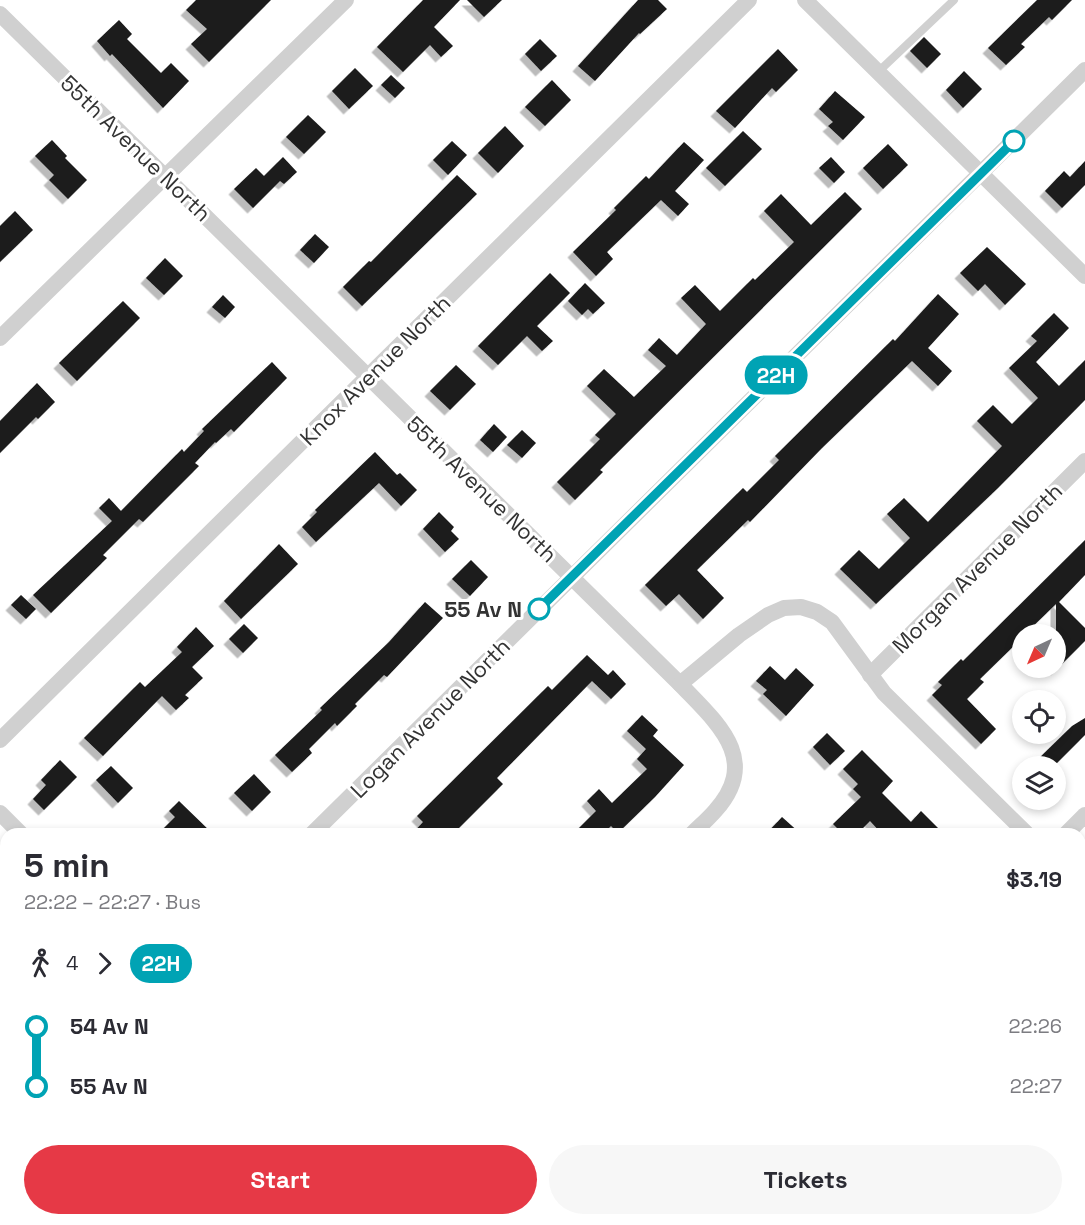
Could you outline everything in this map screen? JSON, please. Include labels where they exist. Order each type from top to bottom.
[{"type":"street","points":[[0,338],[346,0]]},
{"type":"street","name":"Knox Avenue North","points":[[0,740],[749,0]]},
{"type":"street","points":[[806,0],[1084,272]]},
{"type":"street","name":"55th Avenue North","points":[[0,14],[680,684]]},
{"type":"street","name":"Logan Avenue North","points":[[318,828],[1085,70]]},
{"type":"street","name":"Morgan Avenue North","points":[[870,675],[1085,461]]},
{"type":"street","points":[[698,828],[716,810],[728,793],[735,774],[735,754],[712,718],[680,684],[754,622],[784,608],[801,607],[817,612],[832,622],[884,693],[1021,828]]},
{"type":"street","points":[[0,813],[15,828]]},
{"type":"street","points":[[1072,828],[1085,815]]},
{"type":"lane","points":[[878,72],[954,0]]},
{"type":"building","points":[[196,0],[271,0],[209,62],[191,44],[207,29],[186,10]]},
{"type":"building","points":[[423,0],[460,0],[434,27],[453,46],[441,57],[430,45],[403,72],[377,47]]},
{"type":"building","points":[[467,0],[502,0],[484,17]]},
{"type":"building","points":[[638,0],[658,0],[667,9],[639,33],[595,81],[578,66]]},
{"type":"building","points":[[1037,0],[1072,0],[1052,20],[1049,17],[1021,44],[1025,47],[1006,65],[988,48]]},
{"type":"building","points":[[119,20],[132,34],[127,39],[161,73],[171,63],[189,81],[163,108],[97,41]]},
{"type":"building","points":[[924,37],[941,54],[927,68],[910,51]]},
{"type":"building","points":[[540,39],[557,56],[541,71],[525,54]]},
{"type":"building","points":[[778,49],[798,70],[776,92],[772,88],[735,128],[716,111]]},
{"type":"building","points":[[355,68],[373,86],[349,109],[332,91]]},
{"type":"building","points":[[964,71],[982,89],[963,108],[946,90]]},
{"type":"building","points":[[391,75],[405,88],[395,98],[381,85]]},
{"type":"building","points":[[552,80],[571,100],[545,126],[525,107]]},
{"type":"building","points":[[835,91],[865,117],[843,140],[828,126],[833,122],[819,109]]},
{"type":"building","points":[[308,115],[326,132],[304,154],[286,137]]},
{"type":"building","points":[[505,126],[524,146],[498,173],[478,153]]},
{"type":"building","points":[[743,131],[762,149],[725,186],[706,168]]},
{"type":"building","points":[[52,140],[67,156],[65,158],[87,180],[68,199],[49,180],[54,175],[35,156]]},
{"type":"building","points":[[452,141],[467,155],[448,175],[433,160]]},
{"type":"building","points":[[684,142],[704,160],[675,191],[689,204],[678,216],[661,200],[607,252],[613,259],[596,276],[573,252],[616,210],[614,208],[646,176],[649,179]]},
{"type":"building","points":[[888,144],[908,165],[883,189],[863,168]]},
{"type":"building","points":[[283,157],[297,172],[284,184],[280,181],[253,208],[234,189],[256,168],[264,176]]},
{"type":"building","points":[[831,157],[845,172],[834,183],[819,168]]},
{"type":"building","points":[[1085,161],[1085,185],[1062,208],[1045,191],[1064,171],[1070,177]]},
{"type":"building","points":[[457,175],[477,194],[362,306],[343,287]]},
{"type":"building","points":[[845,192],[862,209],[600,470],[603,472],[575,500],[557,482],[600,439],[595,435],[616,414],[587,386],[604,369],[634,397],[666,366],[648,350],[659,338],[677,355],[706,324],[681,298],[695,285],[720,311],[794,242],[764,211],[781,194],[811,225]]},
{"type":"building","points":[[15,211],[33,230],[0,262],[0,226]]},
{"type":"building","points":[[315,234],[329,247],[314,263],[300,250]]},
{"type":"building","points":[[987,247],[1026,284],[1005,305],[985,284],[978,291],[960,273]]},
{"type":"building","points":[[165,258],[183,276],[164,295],[146,278]]},
{"type":"building","points":[[550,273],[570,293],[537,326],[553,341],[542,351],[527,336],[498,365],[478,346]]},
{"type":"building","points":[[585,283],[605,303],[593,314],[588,309],[582,315],[568,301]]},
{"type":"building","points":[[938,294],[959,314],[928,348],[952,371],[938,386],[912,361],[750,522],[748,520],[697,570],[724,598],[703,619],[679,594],[666,606],[645,585],[743,488],[747,492],[779,460],[775,456],[893,339],[895,341]]},
{"type":"building","points":[[223,295],[235,307],[225,318],[212,307]]},
{"type":"building","points":[[123,301],[140,318],[77,381],[59,363]]},
{"type":"building","points":[[1054,313],[1069,328],[1036,362],[1059,386],[1085,360],[1085,400],[998,488],[876,604],[840,569],[859,550],[879,569],[910,538],[887,514],[904,498],[928,522],[1002,446],[977,421],[993,405],[1012,424],[1038,398],[1009,368],[1037,341],[1031,336]]},
{"type":"building","points":[[272,362],[287,378],[234,432],[231,429],[215,442],[195,463],[199,466],[143,522],[139,519],[103,555],[107,558],[51,613],[33,595],[112,521],[99,508],[109,498],[121,511],[182,449],[184,452],[204,431],[202,429]]},
{"type":"building","points":[[456,365],[476,384],[450,410],[430,391]]},
{"type":"building","points":[[37,383],[55,402],[38,419],[36,417],[0,453],[0,421]]},
{"type":"building","points":[[494,424],[507,437],[493,452],[480,440]]},
{"type":"building","points":[[522,430],[536,443],[522,458],[507,445]]},
{"type":"building","points":[[375,452],[397,475],[400,473],[417,490],[401,506],[379,483],[316,542],[302,527],[317,512],[315,510]]},
{"type":"building","points":[[439,512],[454,527],[451,531],[459,539],[445,552],[423,529]]},
{"type":"building","points":[[1085,540],[1085,575],[1059,602],[1085,628],[1085,641],[1066,660],[1066,624],[1056,624],[1056,604],[1035,624],[1012,624],[1012,648],[980,679],[984,682],[967,699],[996,729],[981,744],[932,695],[942,685],[938,682],[961,659],[963,661]]},
{"type":"building","points":[[279,544],[298,564],[241,619],[224,601]]},
{"type":"building","points":[[471,560],[488,577],[470,596],[452,579]]},
{"type":"building","points":[[21,595],[36,609],[26,619],[11,605]]},
{"type":"building","points":[[425,602],[443,618],[387,677],[384,675],[355,704],[357,706],[337,726],[335,723],[309,749],[312,753],[292,772],[275,755],[389,642]]},
{"type":"building","points":[[244,624],[258,638],[243,653],[229,639]]},
{"type":"building","points":[[196,627],[214,646],[192,667],[203,678],[185,695],[189,698],[176,710],[162,696],[103,756],[84,738],[140,682],[145,687],[182,652],[177,647]]},
{"type":"building","points":[[587,655],[608,675],[613,670],[626,684],[611,699],[592,681],[497,778],[503,784],[459,828],[418,828],[423,822],[417,816],[548,686],[552,690]]},
{"type":"building","points":[[770,666],[785,680],[796,668],[814,685],[786,716],[763,694],[767,690],[756,681]]},
{"type":"building","points":[[642,715],[658,730],[653,736],[684,765],[623,828],[611,826],[609,828],[579,828],[596,811],[587,801],[599,789],[612,803],[647,769],[637,759],[646,749],[627,731]]},
{"type":"building","points":[[1085,718],[1085,735],[1064,756],[1041,756],[1054,744],[1066,744],[1066,732]]},
{"type":"building","points":[[827,733],[845,751],[830,765],[813,747]]},
{"type":"building","points":[[862,750],[893,781],[882,793],[911,822],[921,811],[938,828],[876,828],[870,821],[863,828],[837,828],[833,824],[861,797],[853,789],[858,784],[843,769]]},
{"type":"building","points":[[60,760],[77,777],[44,810],[33,799],[46,785],[41,780]]},
{"type":"building","points":[[111,766],[133,788],[118,803],[96,780]]},
{"type":"building","points":[[254,774],[271,792],[252,811],[234,793]]},
{"type":"building","points":[[179,801],[207,828],[164,828],[175,817],[169,811]]},
{"type":"building","points":[[782,817],[794,828],[772,828]]},
{"type":"bus line","name":"22H","points":[[539,609],[1014,141]]},
{"type":"place","name":"55 Av N","points":[[539,609]]}]
